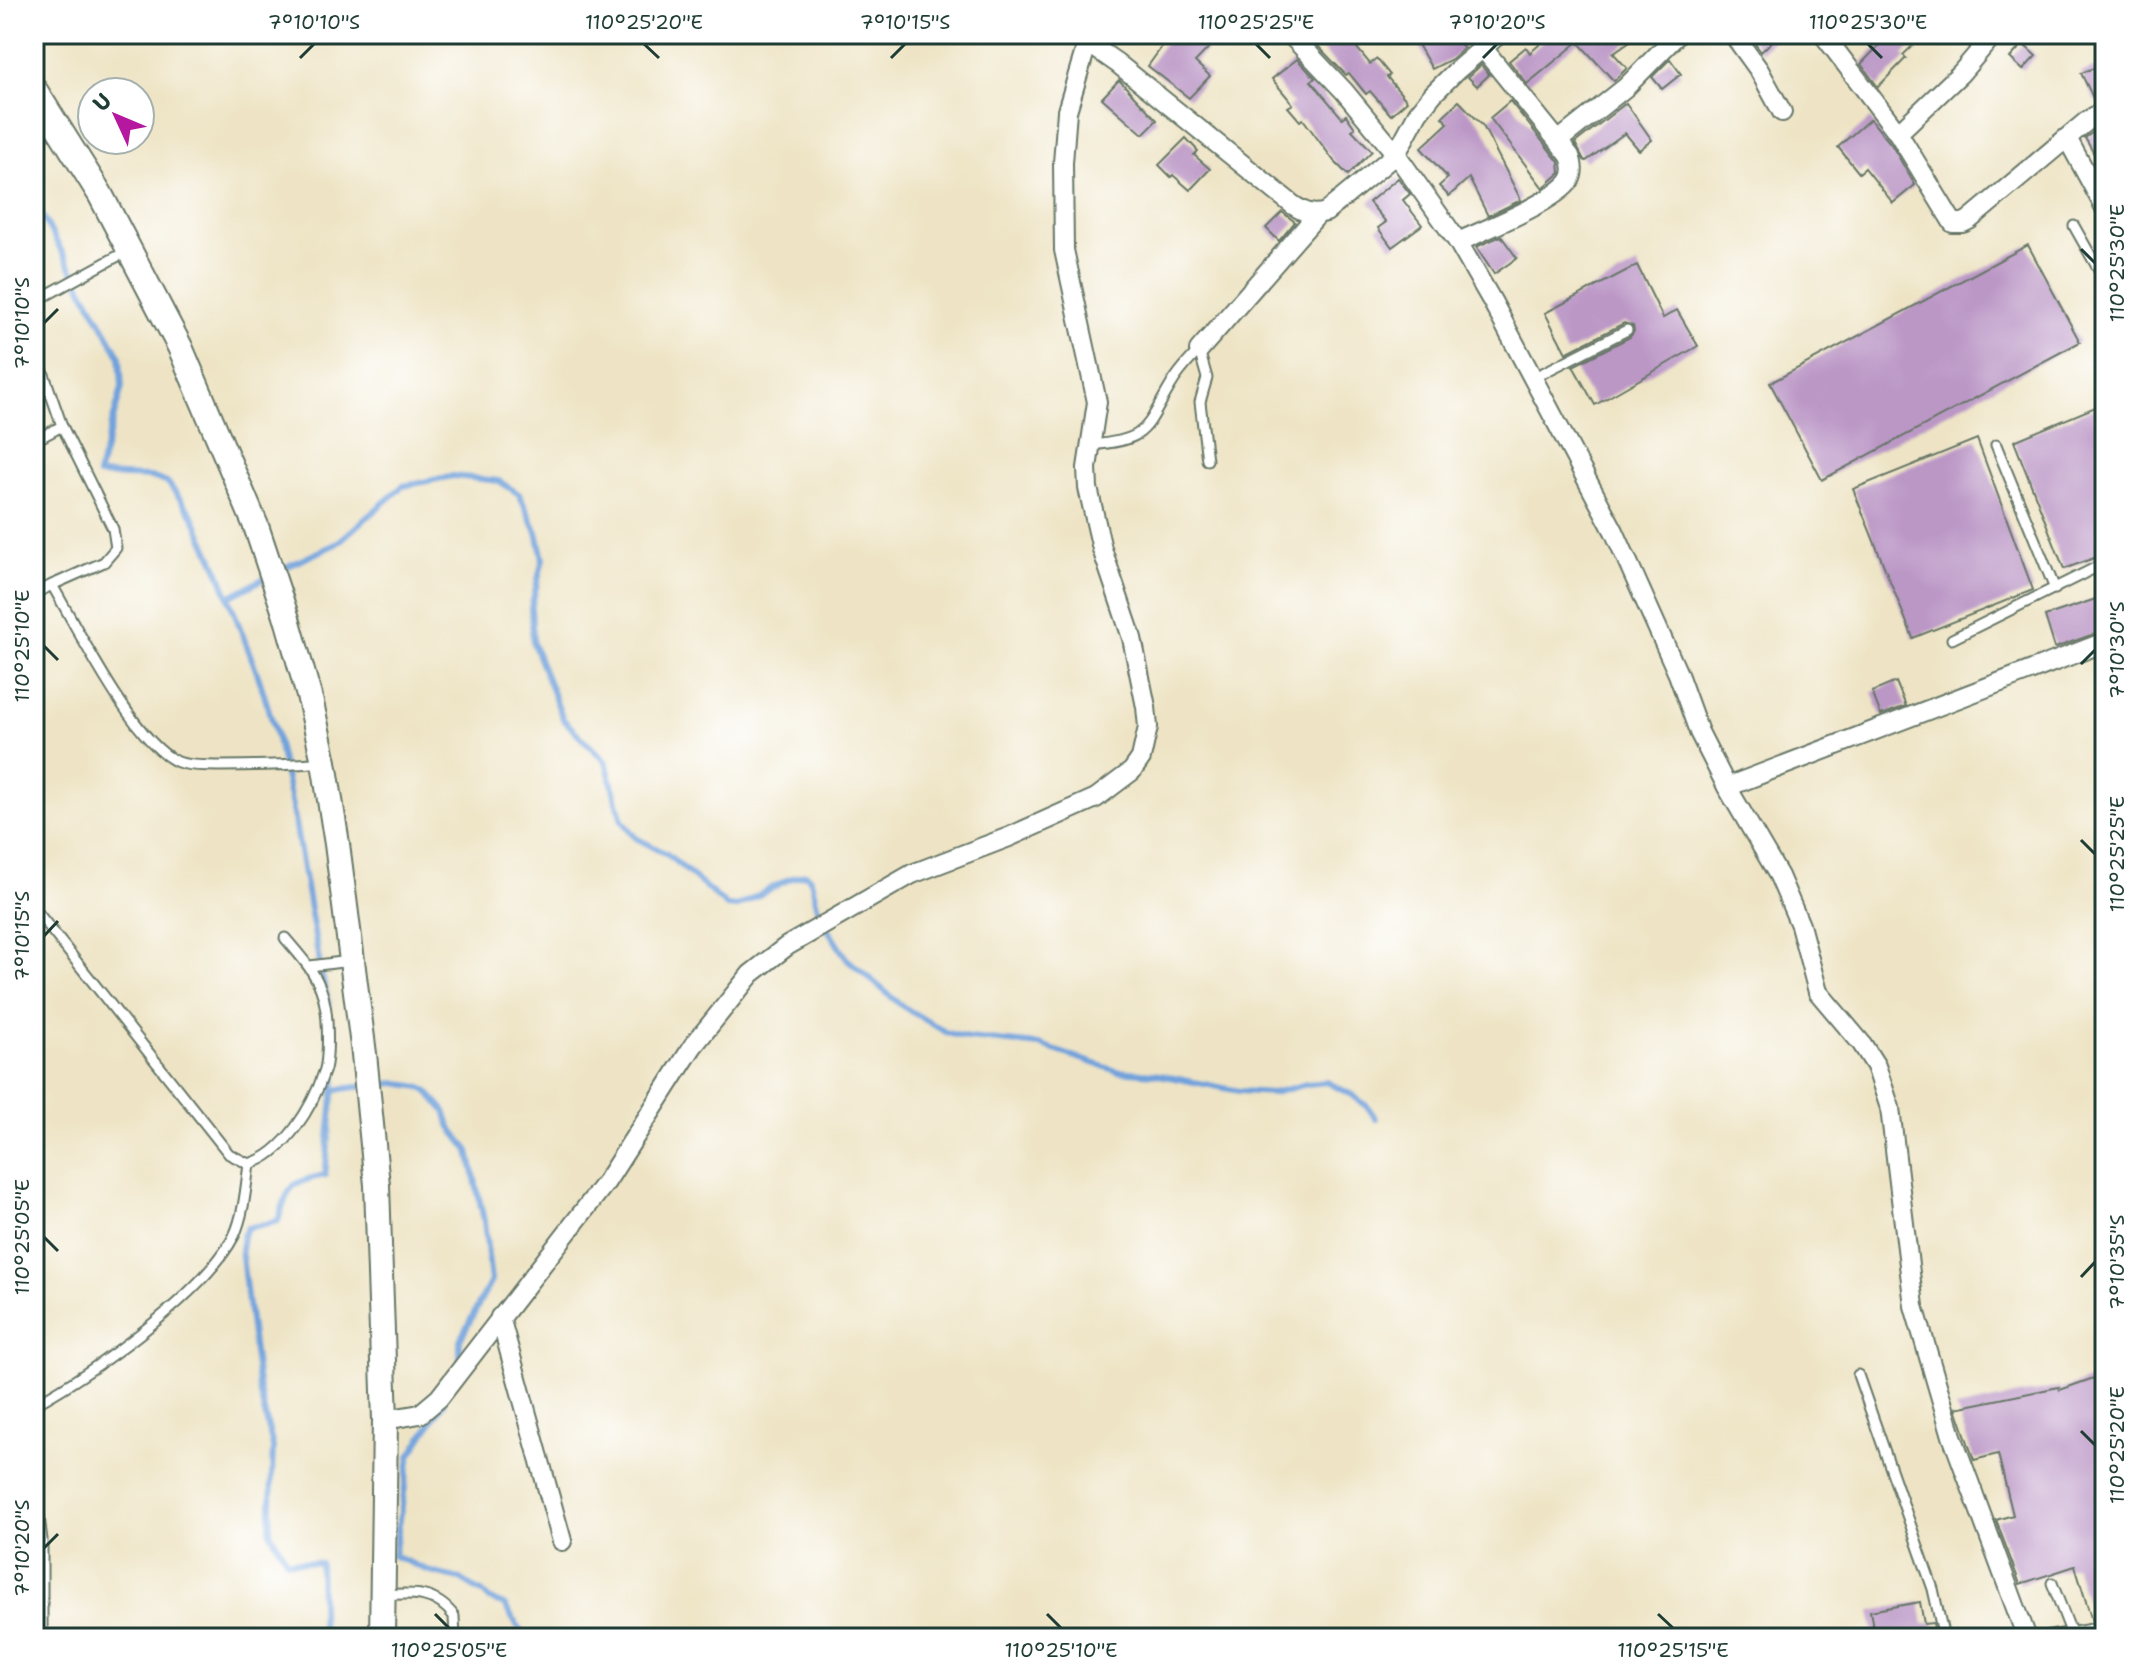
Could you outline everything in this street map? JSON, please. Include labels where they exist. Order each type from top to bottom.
[{"type":"street","points":[[385,1420],[408,1418],[431,1407],[606,1182],[693,1046],[751,974],[787,946],[889,885],[1096,798],[1132,771],[1141,758],[1148,727],[1146,707],[1132,638],[1092,508],[1087,468],[1097,402],[1069,280],[1063,218],[1067,111],[1085,37],[1293,205],[1317,215],[1326,212],[1396,154],[1418,113],[1433,94],[1499,34]]},
{"type":"street","points":[[1558,141],[1626,87],[1678,34]]},
{"type":"street","points":[[1733,34],[1759,70],[1782,112]]},
{"type":"street","points":[[1823,34],[1898,133],[1924,172],[1947,216],[1958,224],[1969,220],[2105,110]]},
{"type":"street","points":[[1898,133],[1961,73],[1994,34]]},
{"type":"street","points":[[1296,36],[1396,154],[1458,242],[1614,531],[1678,674],[1699,732],[1791,902],[1818,992],[1862,1044],[1884,1087],[1894,1138],[1914,1306],[1952,1436],[2027,1638]]},
{"type":"street","points":[[1458,242],[1544,200],[1566,186],[1572,177],[1573,165],[1558,141],[1482,47]]},
{"type":"street","points":[[34,89],[100,194],[180,347],[256,526],[288,622],[324,762],[353,960],[377,1185],[385,1420],[382,1638]]},
{"type":"street","points":[[2067,138],[2105,208]]},
{"type":"street","points":[[1199,350],[1317,215]]},
{"type":"street","points":[[1727,787],[2105,642]]},
{"type":"street","points":[[500,1317],[562,1541]]},
{"type":"lane","points":[[2074,226],[2105,281]]},
{"type":"lane","points":[[34,302],[130,250]]},
{"type":"lane","points":[[1533,378],[1627,330]]},
{"type":"lane","points":[[34,346],[62,426],[113,529],[116,548],[104,562],[34,594]]},
{"type":"lane","points":[[1091,445],[1132,439],[1147,428],[1172,381],[1199,350]]},
{"type":"lane","points":[[1199,350],[1207,378],[1200,402],[1207,460]]},
{"type":"lane","points":[[34,441],[62,426]]},
{"type":"lane","points":[[1996,445],[2055,589]]},
{"type":"lane","points":[[1952,639],[2105,563]]},
{"type":"lane","points":[[52,585],[121,703],[156,746],[177,762],[276,767],[324,762]]},
{"type":"lane","points":[[34,908],[229,1154],[249,1164],[261,1161],[294,1132],[325,1070],[325,1005],[310,966],[285,938]]},
{"type":"lane","points":[[310,966],[353,960]]},
{"type":"lane","points":[[34,1405],[85,1373],[202,1280],[234,1235],[249,1164]]},
{"type":"lane","points":[[1858,1375],[1933,1589],[1944,1638]]},
{"type":"lane","points":[[34,1477],[42,1540],[42,1627],[39,1638]]},
{"type":"lane","points":[[2052,1583],[2071,1632]]},
{"type":"lane","points":[[383,1595],[421,1593],[436,1599],[454,1616],[455,1638]]},
{"type":"lane","points":[[2038,1638],[2104,1627]]},
{"type":"building","points":[[1171,34],[1222,34],[1195,62],[1210,76],[1189,98],[1148,66]]},
{"type":"building","points":[[1311,34],[1359,34],[1352,42],[1370,64],[1377,59],[1407,101],[1391,115],[1370,91],[1366,94],[1349,73],[1346,75],[1315,43]]},
{"type":"building","points":[[1412,34],[1452,34],[1464,48],[1452,59],[1432,69]]},
{"type":"building","points":[[1551,34],[1640,34],[1613,53],[1627,68],[1614,81],[1578,42],[1527,84],[1509,61],[1526,47],[1530,53]]},
{"type":"building","points":[[1755,34],[1780,34],[1761,52],[1751,38]]},
{"type":"building","points":[[1890,34],[1925,34],[1903,55],[1906,58],[1878,87],[1861,64]]},
{"type":"building","points":[[2023,44],[2036,56],[2023,70],[2010,58]]},
{"type":"building","points":[[1297,59],[1315,78],[1311,81],[1342,118],[1346,115],[1355,128],[1352,130],[1372,151],[1348,175],[1303,119],[1300,121],[1288,107],[1293,104],[1272,79]]},
{"type":"building","points":[[1670,59],[1681,74],[1662,89],[1652,77]]},
{"type":"building","points":[[1481,65],[1489,75],[1477,86],[1468,77]]},
{"type":"building","points":[[2096,67],[2105,88],[2105,98],[2095,102],[2081,73]]},
{"type":"building","points":[[1119,80],[1157,120],[1143,134],[1102,98]]},
{"type":"building","points":[[1459,101],[1483,126],[1521,200],[1488,216],[1469,178],[1449,196],[1439,186],[1448,178],[1421,148],[1448,123],[1442,117]]},
{"type":"building","points":[[1510,101],[1559,162],[1560,173],[1543,188],[1490,118]]},
{"type":"building","points":[[1626,103],[1652,140],[1639,150],[1625,133],[1584,160],[1575,143]]},
{"type":"building","points":[[1870,119],[1891,144],[1915,185],[1893,203],[1865,168],[1859,173],[1838,147]]},
{"type":"building","points":[[2105,124],[2105,173],[2085,138]]},
{"type":"building","points":[[1186,138],[1198,151],[1194,155],[1210,169],[1190,190],[1159,165]]},
{"type":"building","points":[[1398,178],[1410,194],[1403,200],[1422,225],[1392,247],[1378,228],[1386,222],[1369,202]]},
{"type":"building","points":[[1282,212],[1295,222],[1279,241],[1266,228]]},
{"type":"building","points":[[1501,236],[1517,258],[1494,274],[1476,247]]},
{"type":"building","points":[[2028,245],[2080,342],[1822,480],[1770,383]]},
{"type":"building","points":[[1637,265],[1663,318],[1677,310],[1698,346],[1595,405],[1573,366],[1630,337],[1633,326],[1624,323],[1566,353],[1545,313]]},
{"type":"building","points":[[2105,403],[2105,554],[2064,569],[2014,441]]},
{"type":"building","points":[[1977,439],[2033,590],[1913,638],[1853,489]]},
{"type":"building","points":[[2105,596],[2105,630],[2055,648],[2045,616]]},
{"type":"building","points":[[1896,682],[1906,706],[1881,715],[1872,692]]},
{"type":"building","points":[[2105,1374],[2105,1620],[2092,1621],[2075,1566],[2020,1584],[1996,1520],[2013,1515],[1998,1454],[1974,1460],[1956,1408],[2059,1387],[2060,1390]]},
{"type":"building","points":[[1920,1602],[1924,1624],[1933,1623],[1936,1638],[1875,1638],[1870,1611]]},
{"type":"waterway","points":[[34,201],[120,357],[122,387],[98,475],[151,477],[168,483],[193,516],[219,572],[259,678],[275,730],[293,811],[329,1007]]},
{"type":"waterway","points":[[277,571],[336,544],[403,486],[453,476],[499,481],[519,494],[537,532],[543,559],[531,608],[533,643],[563,719],[606,762],[622,821],[636,838],[667,854],[727,906],[736,907],[789,879],[806,874],[811,880],[820,917],[846,958],[902,1006],[947,1033],[1039,1045],[1117,1071],[1154,1074],[1239,1091],[1273,1093],[1327,1082],[1367,1106],[1376,1119]]},
{"type":"waterway","points":[[229,597],[267,577]]},
{"type":"waterway","points":[[322,1638],[320,1563],[287,1561],[270,1532],[273,1447],[259,1391],[241,1249],[247,1228],[278,1221],[292,1188],[303,1181],[325,1175],[336,1070],[331,1023]]},
{"type":"waterway","points":[[375,1085],[396,1083],[420,1087],[428,1092],[445,1111],[451,1128],[469,1151],[484,1221],[491,1281],[460,1340],[460,1362]]},
{"type":"waterway","points":[[334,1090],[364,1086]]},
{"type":"waterway","points":[[444,1403],[410,1456],[394,1556],[434,1573],[460,1579],[489,1599],[504,1605],[521,1631],[522,1638]]}]
